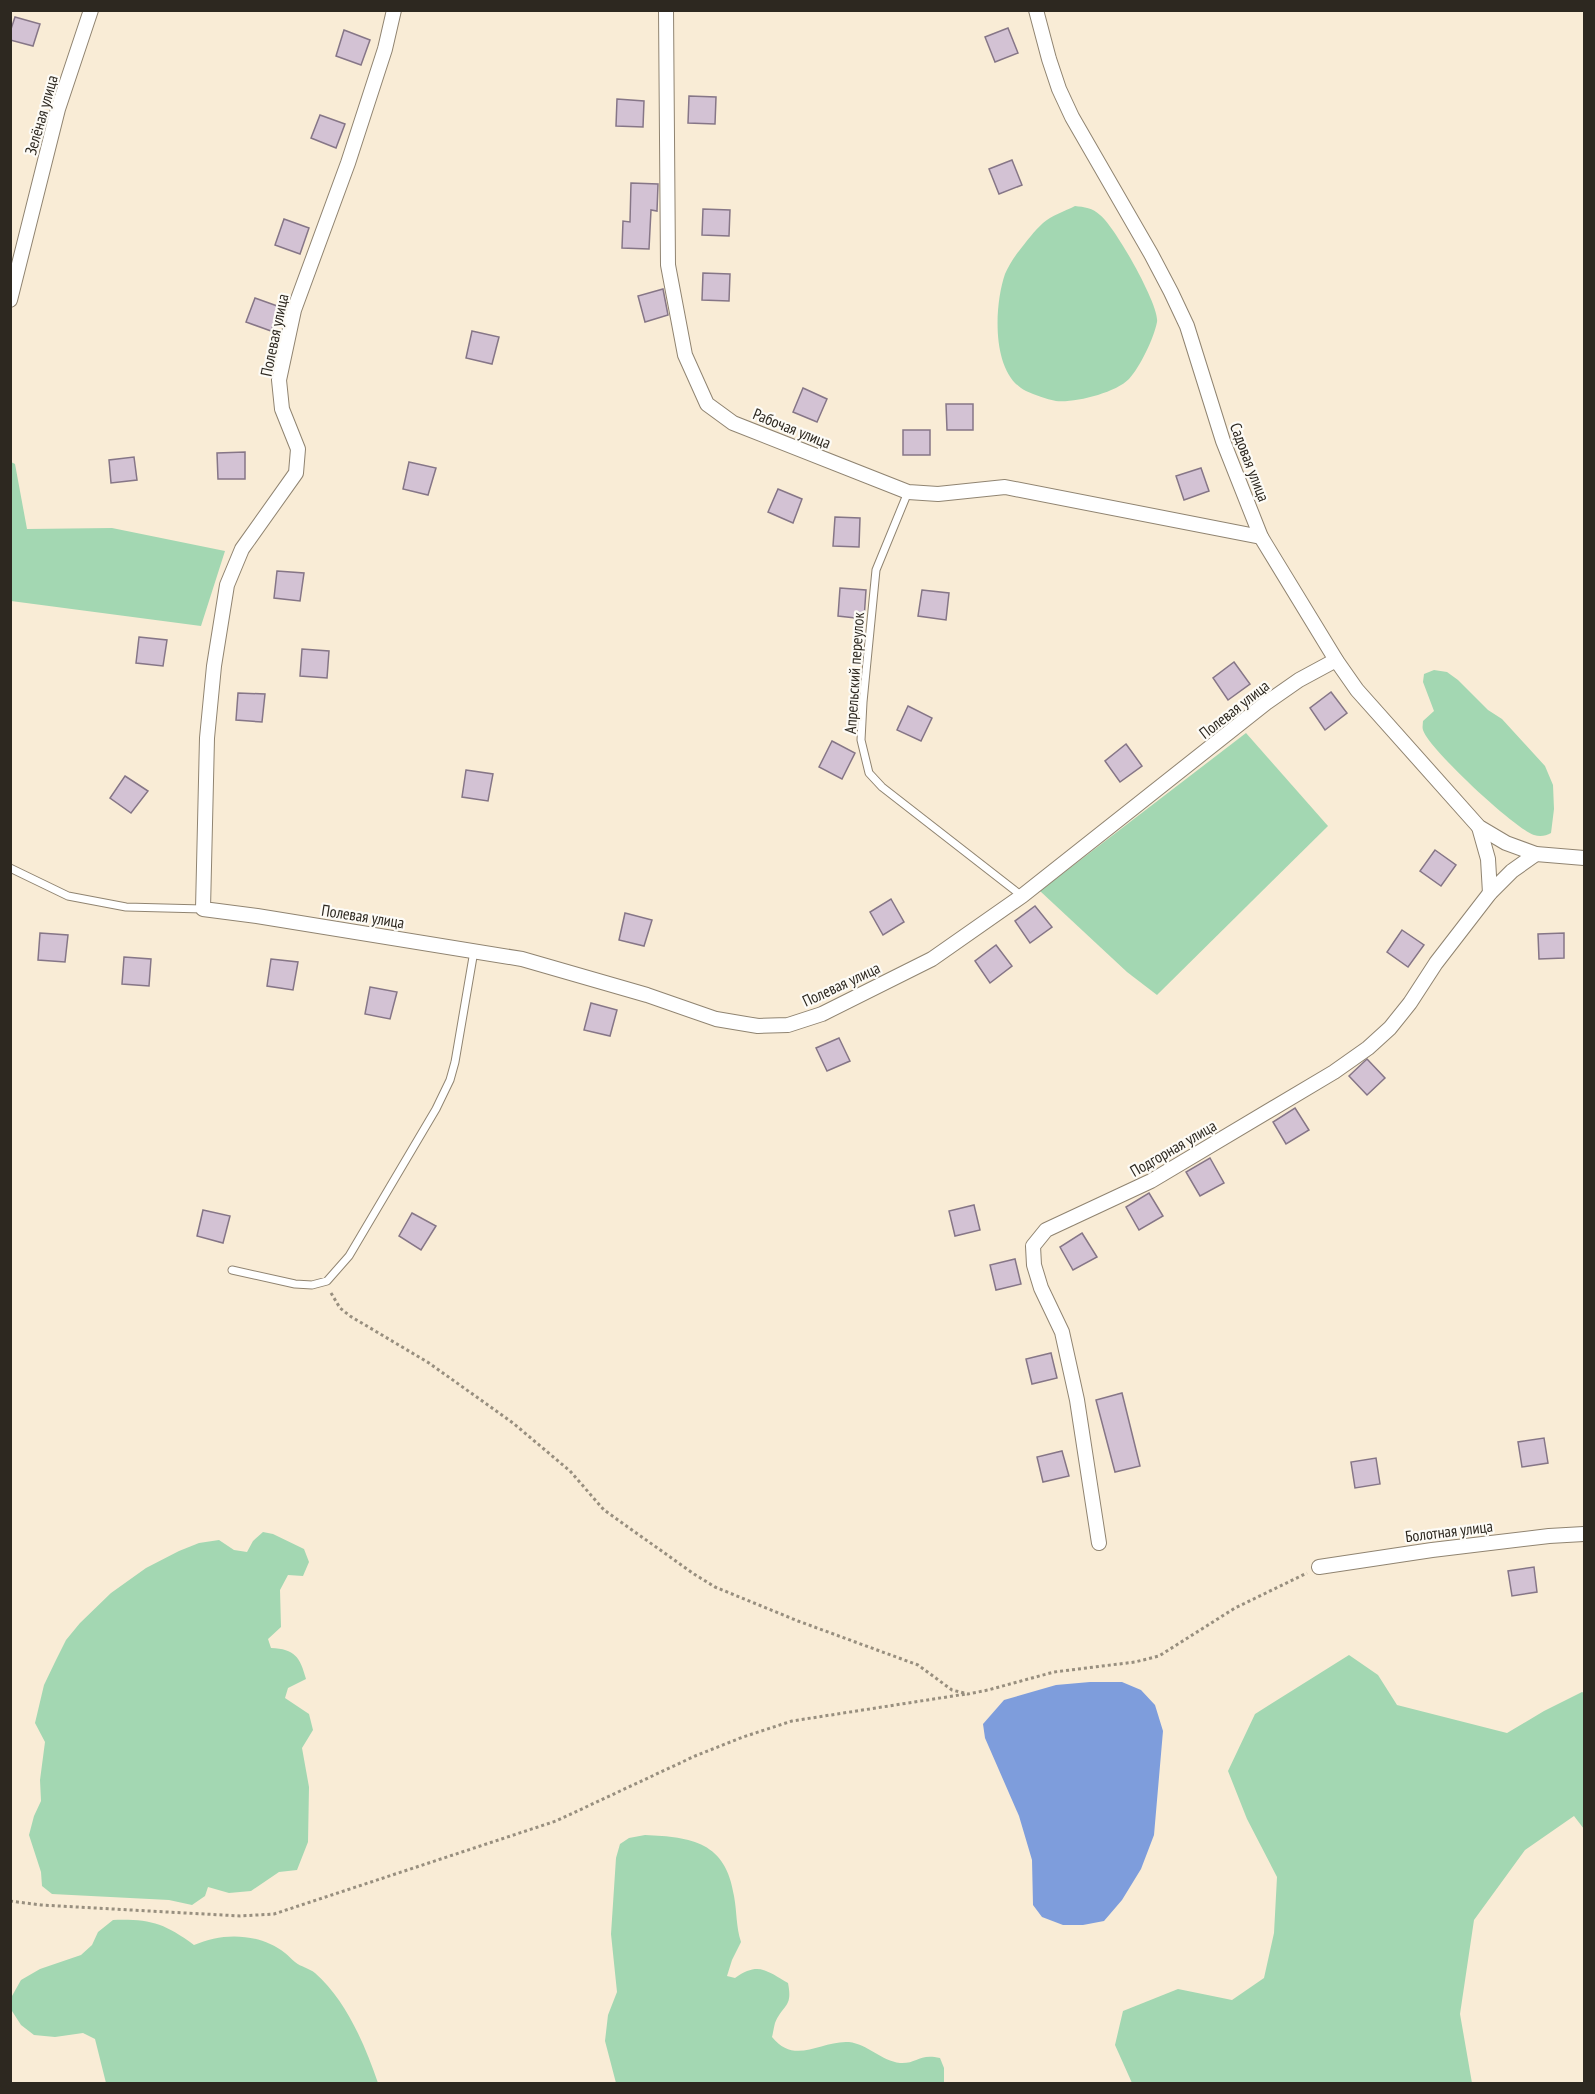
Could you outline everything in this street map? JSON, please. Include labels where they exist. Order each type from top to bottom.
[{"type":"street","name":"Зелёная улица","points":[[10,300],[58,109],[91,10]]},
{"type":"street","name":"Полевая улица","points":[[394,10],[385,49],[348,163],[291,321],[279,380],[282,410],[298,449],[296,474],[242,549],[227,585],[214,666],[207,738],[203,909],[522,960],[647,995],[717,1019],[758,1026],[788,1025],[822,1014],[932,959],[1022,896],[1266,703],[1299,680],[1336,660]]},
{"type":"street","name":"Рабочая улица","points":[[666,10],[668,265],[685,355],[707,404],[733,423],[908,492],[938,494],[1005,487],[1261,537]]},
{"type":"street","name":"Садовая улица","points":[[1036,10],[1048,59],[1072,117],[1172,292],[1186,326],[1223,441],[1261,537],[1336,660],[1357,690],[1479,827],[1506,843],[1536,854],[1584,858]]},
{"type":"street","points":[[1479,827],[1488,859],[1490,893]]},
{"type":"street","name":"Подгорная улица","points":[[1099,1543],[1072,1377],[1062,1332],[1041,1288],[1034,1265],[1033,1246],[1046,1230],[1151,1181],[1334,1072],[1368,1048],[1390,1028],[1410,1003],[1436,963],[1490,893],[1512,871],[1536,854]]},
{"type":"street","name":"Болотная улица","points":[[1319,1567],[1444,1548],[1584,1534]]},
{"type":"lane","name":"Апрельский переулок","points":[[908,492],[876,570],[861,740],[869,773],[882,787],[1022,896]]},
{"type":"lane","points":[[10,868],[68,896],[126,908],[203,909]]},
{"type":"lane","points":[[232,1270],[295,1284],[312,1285],[327,1281],[349,1256],[436,1109],[450,1080],[474,951]]},
{"type":"path","points":[[327,1281],[333,1298],[340,1308],[429,1363],[503,1416],[570,1471],[604,1510],[694,1574],[715,1587],[798,1621],[918,1665],[952,1690],[968,1694]]},
{"type":"path","points":[[10,1901],[41,1905],[240,1916],[274,1914],[556,1821],[695,1756],[742,1737],[792,1721],[968,1694],[1054,1672],[1136,1662],[1159,1656],[1235,1608],[1319,1567]]},
{"type":"green space","points":[[1075,206],[1088,208],[1107,222],[1144,284],[1156,313],[1157,322],[1142,360],[1123,384],[1094,396],[1056,401],[1026,391],[1006,370],[998,338],[999,303],[1005,274],[1027,240],[1046,220]]},
{"type":"green space","points":[[11,462],[15,464],[27,529],[112,528],[225,551],[201,626],[11,601]]},
{"type":"green space","points":[[1434,670],[1447,672],[1458,680],[1488,710],[1502,719],[1545,766],[1553,785],[1554,809],[1551,833],[1543,836],[1534,835],[1509,819],[1455,770],[1428,739],[1423,730],[1423,721],[1434,711],[1423,682],[1424,674]]},
{"type":"green space","points":[[1246,733],[1328,826],[1157,995],[1127,972],[1040,891]]},
{"type":"green space","points":[[263,1532],[273,1534],[304,1549],[309,1562],[303,1576],[288,1575],[280,1590],[281,1627],[268,1639],[271,1648],[291,1652],[299,1660],[306,1679],[288,1688],[285,1698],[309,1714],[313,1730],[302,1748],[309,1787],[308,1842],[297,1870],[279,1872],[251,1891],[229,1893],[208,1887],[205,1896],[192,1905],[169,1900],[52,1894],[42,1886],[41,1872],[29,1835],[41,1801],[40,1780],[45,1742],[35,1723],[44,1685],[66,1640],[111,1593],[146,1568],[199,1543],[219,1540],[234,1550],[247,1552],[253,1541]]},
{"type":"green space","points":[[1349,1655],[1378,1675],[1397,1705],[1507,1733],[1544,1711],[1584,1693],[1584,1829],[1574,1816],[1525,1850],[1474,1920],[1460,2014],[1472,2083],[1132,2083],[1115,2045],[1123,2011],[1178,1989],[1232,2000],[1264,1978],[1274,1933],[1277,1877],[1247,1819],[1228,1771],[1255,1714]]},
{"type":"green space","points":[[645,1835],[692,1841],[715,1853],[723,1864],[730,1878],[741,1942],[727,1976],[735,1978],[756,1969],[768,1971],[788,1983],[788,2002],[775,2023],[772,2037],[781,2045],[790,2050],[799,2051],[849,2042],[856,2043],[893,2062],[910,2062],[927,2057],[940,2058],[944,2068],[944,2083],[616,2083],[605,2041],[608,2015],[617,1992],[611,1934],[616,1858],[620,1844],[629,1838]]},
{"type":"green space","points":[[113,1920],[137,1920],[156,1924],[194,1945],[217,1938],[241,1937],[264,1941],[275,1946],[297,1964],[315,1973],[336,1996],[361,2039],[378,2083],[106,2083],[95,2039],[83,2033],[55,2037],[34,2035],[21,2025],[12,2011],[12,1996],[21,1980],[40,1969],[81,1955],[92,1945],[98,1932]]},
{"type":"water","points":[[1122,1682],[1141,1690],[1155,1705],[1163,1731],[1154,1835],[1141,1869],[1122,1900],[1104,1921],[1083,1925],[1063,1925],[1042,1917],[1033,1905],[1032,1860],[1019,1816],[985,1738],[983,1724],[1004,1700],[1056,1685]]},
{"type":"building","points":[[15,17],[40,24],[33,46],[10,40]]},
{"type":"building","points":[[1008,28],[1018,53],[995,62],[985,37]]},
{"type":"building","points":[[344,30],[370,40],[361,65],[336,56]]},
{"type":"building","points":[[689,96],[716,97],[715,124],[688,123]]},
{"type":"building","points":[[617,99],[644,101],[643,127],[616,126]]},
{"type":"building","points":[[320,115],[345,124],[336,148],[311,138]]},
{"type":"building","points":[[1012,160],[1022,185],[999,194],[989,169]]},
{"type":"building","points":[[631,183],[658,184],[657,211],[651,210],[649,249],[622,248],[623,221],[630,222]]},
{"type":"building","points":[[703,209],[730,210],[729,236],[702,235]]},
{"type":"building","points":[[284,219],[309,228],[300,254],[275,245]]},
{"type":"building","points":[[703,273],[730,274],[729,301],[702,300]]},
{"type":"building","points":[[663,289],[668,315],[645,322],[638,296]]},
{"type":"building","points":[[255,298],[280,307],[271,331],[246,322]]},
{"type":"building","points":[[472,331],[499,337],[492,364],[466,358]]},
{"type":"building","points":[[803,388],[827,399],[817,422],[793,412]]},
{"type":"building","points":[[946,404],[973,404],[973,430],[947,430]]},
{"type":"building","points":[[903,430],[930,430],[930,455],[903,455]]},
{"type":"building","points":[[245,452],[245,479],[218,479],[217,453]]},
{"type":"building","points":[[134,457],[137,480],[111,483],[109,460]]},
{"type":"building","points":[[409,462],[436,468],[428,495],[403,489]]},
{"type":"building","points":[[1201,468],[1209,491],[1184,500],[1176,476]]},
{"type":"building","points":[[778,489],[802,499],[793,523],[768,512]]},
{"type":"building","points":[[835,517],[860,518],[859,547],[833,546]]},
{"type":"building","points":[[277,571],[304,573],[300,601],[274,598]]},
{"type":"building","points":[[840,588],[866,590],[864,619],[838,616]]},
{"type":"building","points":[[922,590],[949,593],[946,620],[918,616]]},
{"type":"building","points":[[139,637],[167,640],[163,666],[136,663]]},
{"type":"building","points":[[302,649],[329,651],[327,678],[300,676]]},
{"type":"building","points":[[1234,662],[1250,684],[1228,700],[1213,678]]},
{"type":"building","points":[[1331,692],[1347,713],[1325,730],[1310,708]]},
{"type":"building","points":[[238,693],[265,694],[262,722],[236,720]]},
{"type":"building","points":[[908,706],[932,718],[921,741],[897,730]]},
{"type":"building","points":[[832,741],[855,753],[842,779],[819,767]]},
{"type":"building","points":[[1126,744],[1142,766],[1120,782],[1105,761]]},
{"type":"building","points":[[466,770],[493,774],[488,801],[462,797]]},
{"type":"building","points":[[125,776],[148,791],[131,813],[110,798]]},
{"type":"building","points":[[1435,850],[1456,865],[1441,886],[1420,871]]},
{"type":"building","points":[[891,899],[904,922],[883,935],[870,912]]},
{"type":"building","points":[[1035,906],[1052,927],[1030,943],[1015,921]]},
{"type":"building","points":[[625,913],[652,920],[644,946],[619,940]]},
{"type":"building","points":[[1402,930],[1424,945],[1408,967],[1387,952]]},
{"type":"building","points":[[40,933],[68,935],[65,962],[38,960]]},
{"type":"building","points":[[1564,933],[1564,958],[1539,959],[1538,934]]},
{"type":"building","points":[[996,945],[1012,966],[990,983],[975,961]]},
{"type":"building","points":[[124,957],[151,959],[149,986],[122,984]]},
{"type":"building","points":[[271,959],[298,962],[293,990],[267,986]]},
{"type":"building","points":[[370,987],[397,992],[390,1019],[365,1014]]},
{"type":"building","points":[[591,1003],[617,1010],[610,1036],[584,1030]]},
{"type":"building","points":[[839,1038],[850,1061],[827,1071],[816,1048]]},
{"type":"building","points":[[1367,1059],[1385,1078],[1367,1095],[1349,1076]]},
{"type":"building","points":[[1295,1108],[1309,1130],[1286,1144],[1273,1122]]},
{"type":"building","points":[[1210,1158],[1224,1183],[1200,1196],[1186,1172]]},
{"type":"building","points":[[1149,1193],[1163,1216],[1139,1230],[1126,1207]]},
{"type":"building","points":[[974,1205],[980,1230],[955,1236],[949,1211]]},
{"type":"building","points":[[203,1210],[230,1216],[223,1243],[197,1236]]},
{"type":"building","points":[[412,1213],[436,1226],[421,1250],[399,1236]]},
{"type":"building","points":[[1082,1233],[1097,1257],[1073,1270],[1060,1247]]},
{"type":"building","points":[[1015,1259],[1021,1284],[996,1290],[990,1265]]},
{"type":"building","points":[[1051,1353],[1057,1378],[1032,1384],[1026,1359]]},
{"type":"building","points":[[1122,1393],[1140,1466],[1115,1472],[1096,1400]]},
{"type":"building","points":[[1544,1438],[1548,1463],[1522,1467],[1518,1442]]},
{"type":"building","points":[[1062,1451],[1069,1476],[1043,1482],[1037,1457]]},
{"type":"building","points":[[1376,1458],[1380,1484],[1355,1488],[1351,1462]]},
{"type":"building","points":[[1534,1567],[1537,1592],[1512,1596],[1508,1571]]}]
